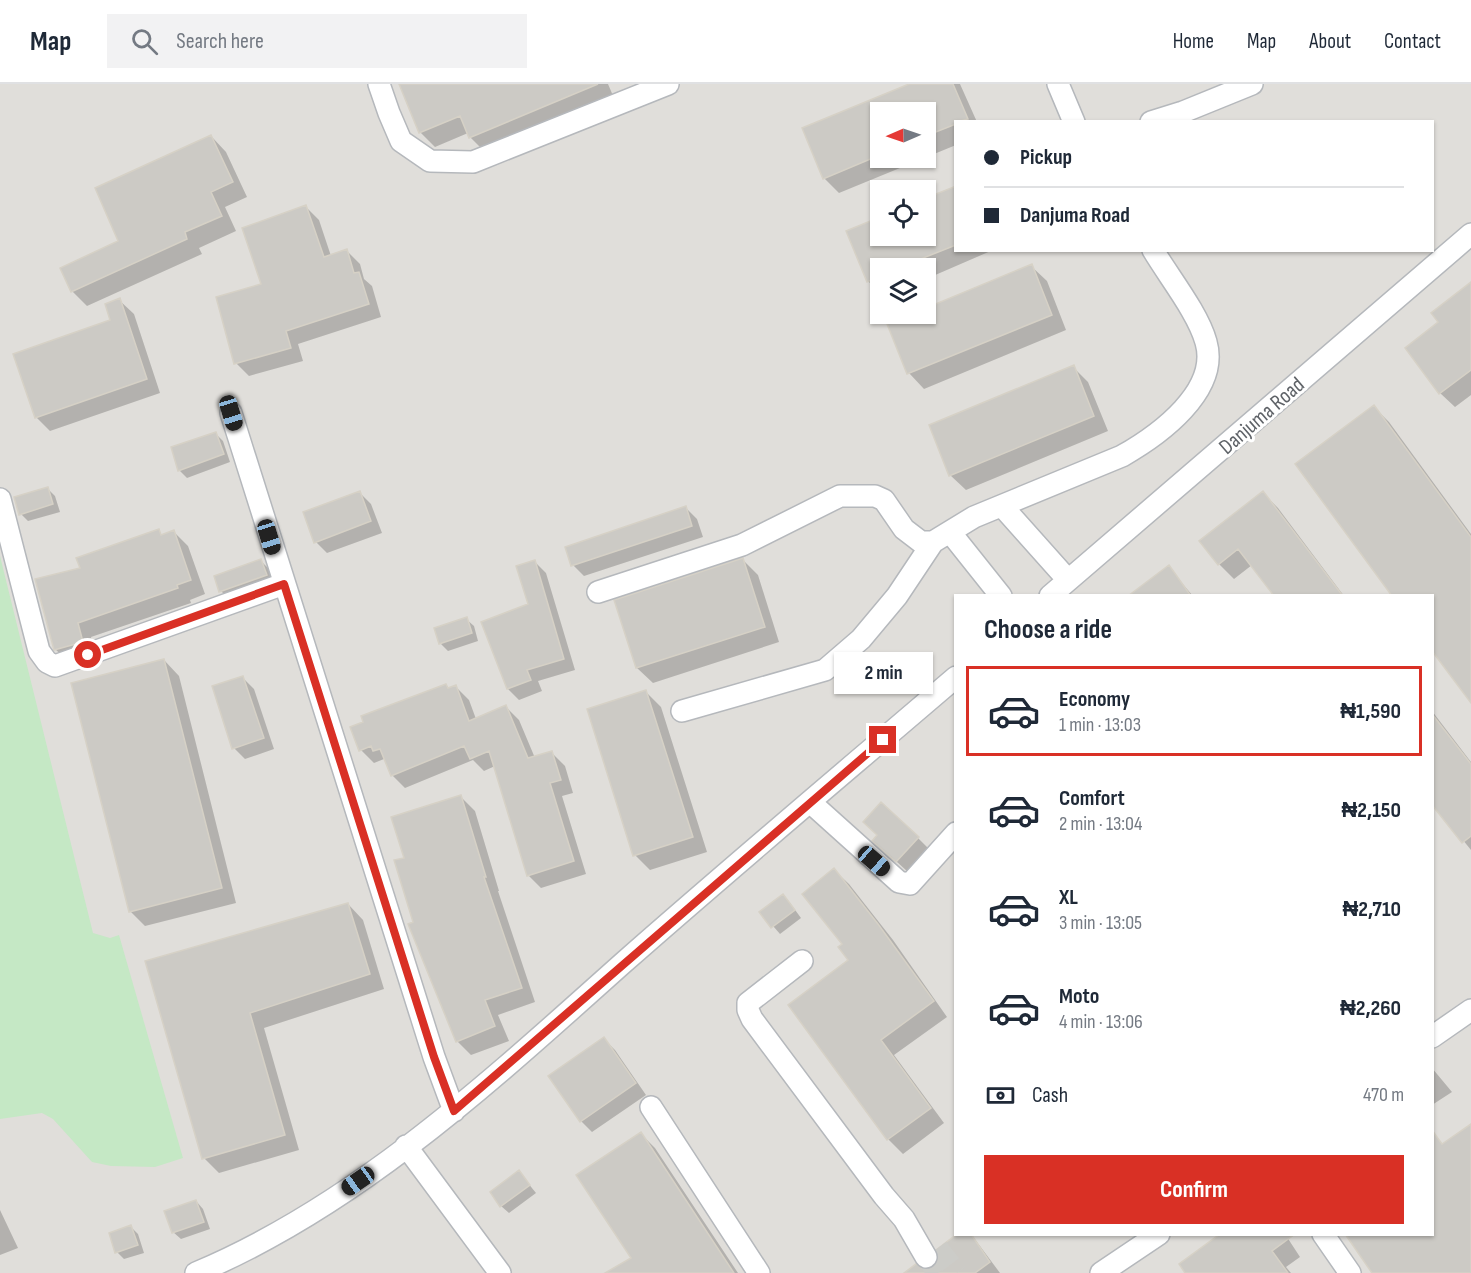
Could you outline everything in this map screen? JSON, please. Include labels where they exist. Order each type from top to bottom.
[{"type":"street","points":[[379,84],[400,141],[430,160],[473,162],[668,84]]},
{"type":"street","points":[[1058,84],[1073,120]]},
{"type":"street","points":[[1157,120],[1252,84]]},
{"type":"street","name":"Danjuma Road","points":[[1052,594],[1471,234]]},
{"type":"street","points":[[598,592],[742,545],[840,496],[875,496],[884,500],[904,530],[921,542],[942,537],[974,517],[1122,456],[1142,444],[1187,406],[1205,380],[1209,359],[1206,341],[1195,319],[1154,252]]},
{"type":"street","points":[[231,413],[434,1057],[454,1111]]},
{"type":"street","points":[[0,499],[39,651],[47,662],[56,666],[284,584]]},
{"type":"street","points":[[1002,506],[1068,580]]},
{"type":"street","points":[[942,537],[999,594]]},
{"type":"street","points":[[682,711],[825,670],[861,639],[897,597],[942,537]]},
{"type":"street","points":[[196,1273],[231,1258],[307,1218],[454,1111],[954,679]]},
{"type":"street","points":[[810,802],[899,882],[910,884],[954,835]]},
{"type":"street","points":[[802,961],[753,998],[748,1004],[752,1019],[877,1187],[932,1252]]},
{"type":"street","points":[[1434,1036],[1471,1010]]},
{"type":"street","points":[[651,1107],[759,1273]]},
{"type":"street","points":[[406,1146],[500,1273]]},
{"type":"street","points":[[1101,1273],[1156,1236]]},
{"type":"street","points":[[1324,1236],[1350,1273]]},
{"type":"shaded area","points":[[0,84],[1471,84],[1471,1273],[0,1273]]},
{"type":"green space","points":[[0,556],[93,933],[110,938],[119,935],[183,1158],[155,1167],[111,1166],[92,1162],[53,1119],[42,1113],[0,1119]]},
{"type":"building","points":[[399,84],[598,84],[469,138],[460,116],[419,133]]},
{"type":"building","points":[[909,84],[953,84],[968,119],[954,120],[954,125],[936,132],[936,102],[870,102],[870,159],[823,179],[802,128]]},
{"type":"building","points":[[211,135],[233,182],[211,192],[222,216],[185,232],[187,239],[71,292],[60,268],[118,241],[95,188]]},
{"type":"building","points":[[954,187],[954,246],[923,258],[870,258],[870,281],[867,282],[846,231],[870,221],[870,246],[936,246],[936,194]]},
{"type":"building","points":[[306,205],[324,257],[347,249],[354,273],[359,272],[369,304],[286,331],[291,348],[234,364],[216,297],[261,284],[242,228]]},
{"type":"building","points":[[1032,264],[1052,315],[907,374],[887,324],[936,324],[936,304]]},
{"type":"building","points":[[1471,282],[1471,370],[1439,394],[1405,348],[1438,322],[1431,313]]},
{"type":"building","points":[[120,298],[147,379],[35,418],[13,354],[110,320],[105,304]]},
{"type":"building","points":[[1074,365],[1094,416],[949,476],[929,425]]},
{"type":"building","points":[[1374,405],[1471,537],[1471,703],[1434,654],[1434,594],[1391,594],[1295,464]]},
{"type":"building","points":[[216,432],[224,454],[178,471],[171,447]]},
{"type":"building","points":[[48,487],[53,504],[19,515],[14,497]]},
{"type":"building","points":[[360,491],[371,521],[314,543],[303,512]]},
{"type":"building","points":[[1263,491],[1341,594],[1272,594],[1238,549],[1218,565],[1199,541]]},
{"type":"building","points":[[686,506],[692,526],[571,566],[565,547]]},
{"type":"building","points":[[159,529],[161,535],[174,530],[191,580],[177,585],[178,588],[78,623],[83,642],[54,650],[35,579],[80,568],[76,558]]},
{"type":"building","points":[[743,558],[765,627],[636,668],[614,600]]},
{"type":"building","points":[[261,559],[267,575],[219,592],[214,576]]},
{"type":"building","points":[[535,560],[564,659],[527,670],[531,680],[507,689],[481,622],[528,604],[516,566]]},
{"type":"building","points":[[1169,565],[1190,594],[1131,594]]},
{"type":"building","points":[[467,617],[472,633],[439,644],[434,628]]},
{"type":"building","points":[[164,659],[222,888],[129,912],[71,683]]},
{"type":"building","points":[[243,676],[264,738],[232,749],[212,686]]},
{"type":"building","points":[[446,684],[448,688],[456,685],[469,721],[506,705],[528,758],[552,751],[561,780],[550,783],[574,861],[527,876],[489,751],[470,759],[464,746],[391,776],[380,749],[373,751],[371,746],[359,751],[350,727],[363,722],[361,716]]},
{"type":"building","points":[[646,690],[693,837],[633,856],[587,709]]},
{"type":"building","points":[[1434,717],[1471,764],[1471,836],[1462,843],[1434,808]]},
{"type":"building","points":[[461,795],[486,877],[484,877],[522,988],[485,1000],[495,1026],[456,1042],[408,924],[413,922],[394,860],[404,858],[391,817]]},
{"type":"building","points":[[881,802],[919,837],[896,862],[872,841],[877,835],[863,822]]},
{"type":"building","points":[[834,868],[934,1001],[881,1040],[931,1108],[887,1140],[788,1005],[848,960],[838,947],[842,944],[802,894]]},
{"type":"building","points":[[783,894],[795,910],[771,928],[759,912]]},
{"type":"building","points":[[348,903],[370,974],[250,1013],[285,1135],[202,1159],[145,961]]},
{"type":"building","points":[[604,1037],[636,1083],[580,1122],[548,1076]]},
{"type":"building","points":[[1471,1124],[1471,1273],[1372,1273],[1346,1236],[1434,1236],[1434,1133],[1442,1144]]},
{"type":"building","points":[[641,1132],[734,1273],[605,1273],[631,1258],[576,1175]]},
{"type":"building","points":[[519,1170],[530,1185],[500,1207],[490,1192]]},
{"type":"building","points":[[196,1200],[204,1222],[172,1233],[164,1211]]},
{"type":"building","points":[[131,1225],[138,1245],[115,1253],[109,1233]]},
{"type":"building","points":[[954,1236],[972,1236],[990,1262],[975,1273],[904,1273],[916,1264],[925,1270],[933,1268],[939,1258],[936,1250]]},
{"type":"building","points":[[1217,1236],[1292,1236],[1272,1251],[1288,1273],[1185,1273],[1179,1264]]},
{"type":"tunnel","points":[[938,1248],[957,1273]]},
{"type":"tunnel","points":[[926,1257],[938,1273]]},
{"type":"route","points":[[88,655],[284,584],[434,1057],[454,1111],[883,740]]}]
